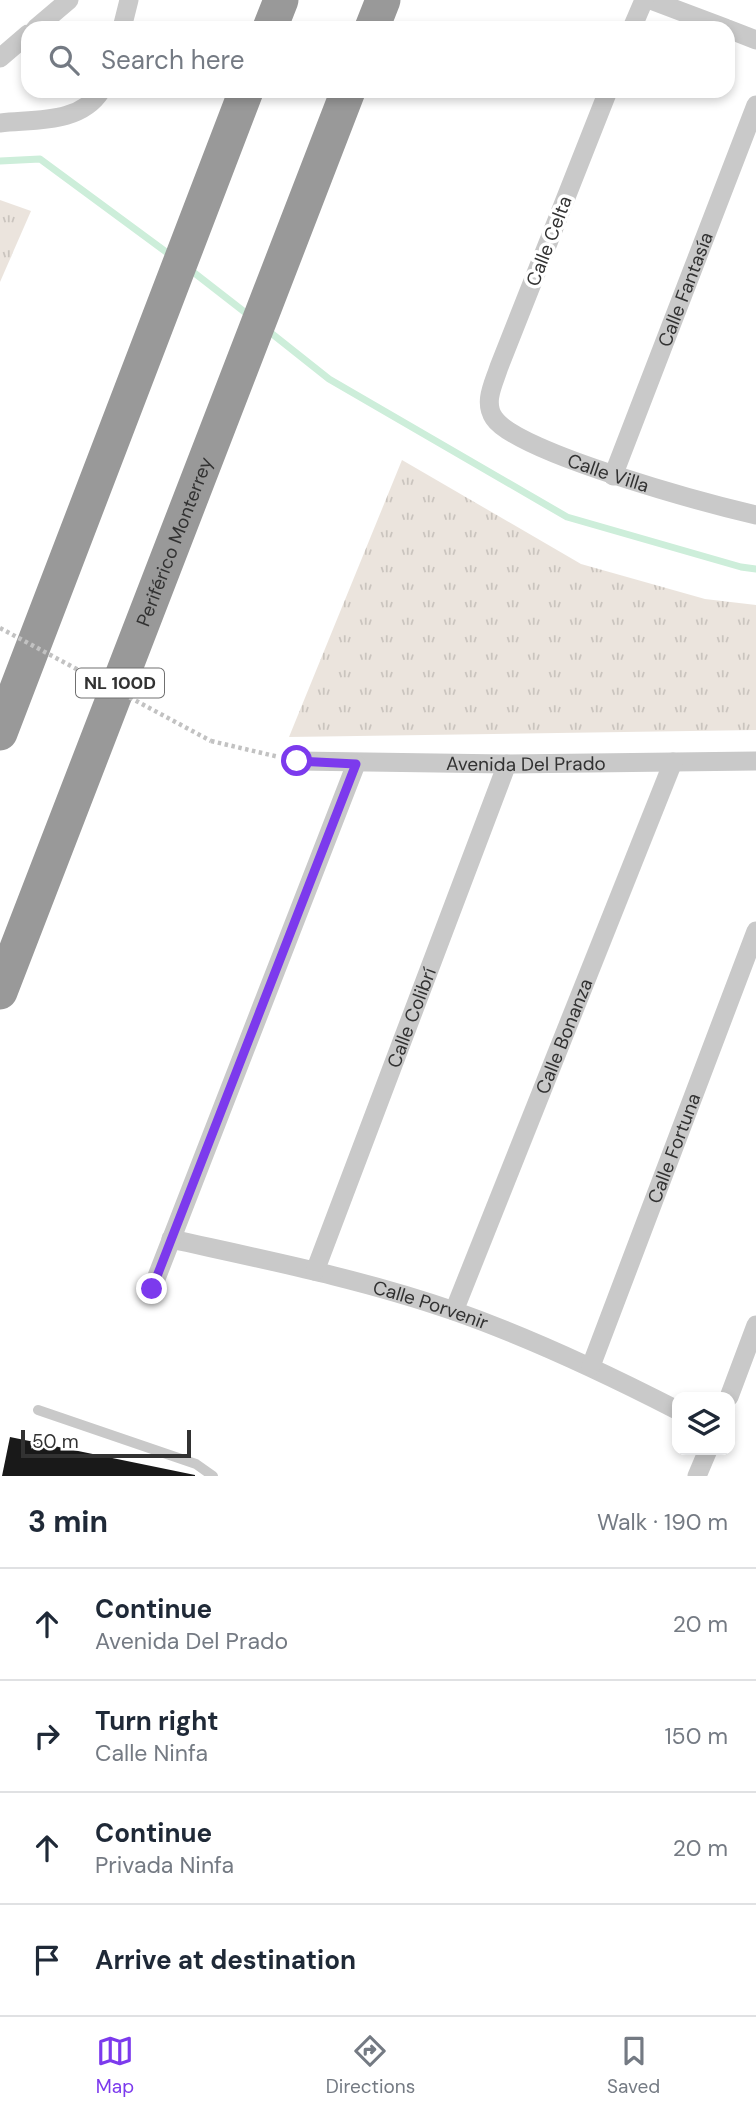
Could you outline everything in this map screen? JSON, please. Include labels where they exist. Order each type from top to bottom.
[{"type":"highway","points":[[273,21],[281,0]]},
{"type":"highway","points":[[375,21],[383,0]]},
{"type":"highway","points":[[0,733],[243,98]]},
{"type":"highway","name":"Periférico Monterrey","points":[[0,992],[345,98]]},
{"type":"street","points":[[44,21],[69,0]]},
{"type":"street","points":[[124,21],[130,0]]},
{"type":"street","points":[[635,21],[643,0]]},
{"type":"street","points":[[651,0],[706,21]]},
{"type":"street","points":[[735,32],[756,40]]},
{"type":"street","points":[[0,58],[21,40]]},
{"type":"street","points":[[0,124],[75,115],[95,98]]},
{"type":"street","name":"Calle Celta","points":[[491,392],[605,98]]},
{"type":"street","name":"Calle Fantasía","points":[[613,476],[756,104]]},
{"type":"street","name":"Calle Villa","points":[[491,392],[490,411],[501,426],[613,476],[756,514]]},
{"type":"street","name":"Avenida Del Prado","points":[[297,761],[356,764],[756,761]]},
{"type":"street","name":"Calle Bonanza","points":[[454,1311],[673,762]]},
{"type":"street","points":[[152,1289],[356,764]]},
{"type":"street","name":"Calle Colibrí","points":[[315,1271],[508,764]]},
{"type":"street","name":"Calle Fortuna","points":[[591,1366],[756,931]]},
{"type":"street","name":"Calle Porvenir","points":[[171,1239],[315,1271],[454,1311],[591,1366],[672,1407]]},
{"type":"street","points":[[731,1392],[756,1325]]},
{"type":"street","points":[[697,1476],[706,1455]]},
{"type":"lane","points":[[38,1410],[196,1464],[213,1476]]},
{"type":"path","points":[[0,628],[211,741],[297,761]]},
{"type":"green space","points":[[0,200],[31,211],[0,282]]},
{"type":"green space","points":[[402,460],[581,564],[705,599],[756,605],[756,730],[289,737]]},
{"type":"building","points":[[10,1437],[195,1475],[195,1476],[2,1476]]},
{"type":"waterway","points":[[0,161],[40,159],[173,257]]},
{"type":"waterway","points":[[188,268],[251,317]]},
{"type":"waterway","points":[[266,329],[329,379],[567,517],[756,569]]},
{"type":"route","points":[[152,1289],[356,764],[297,761]]}]
